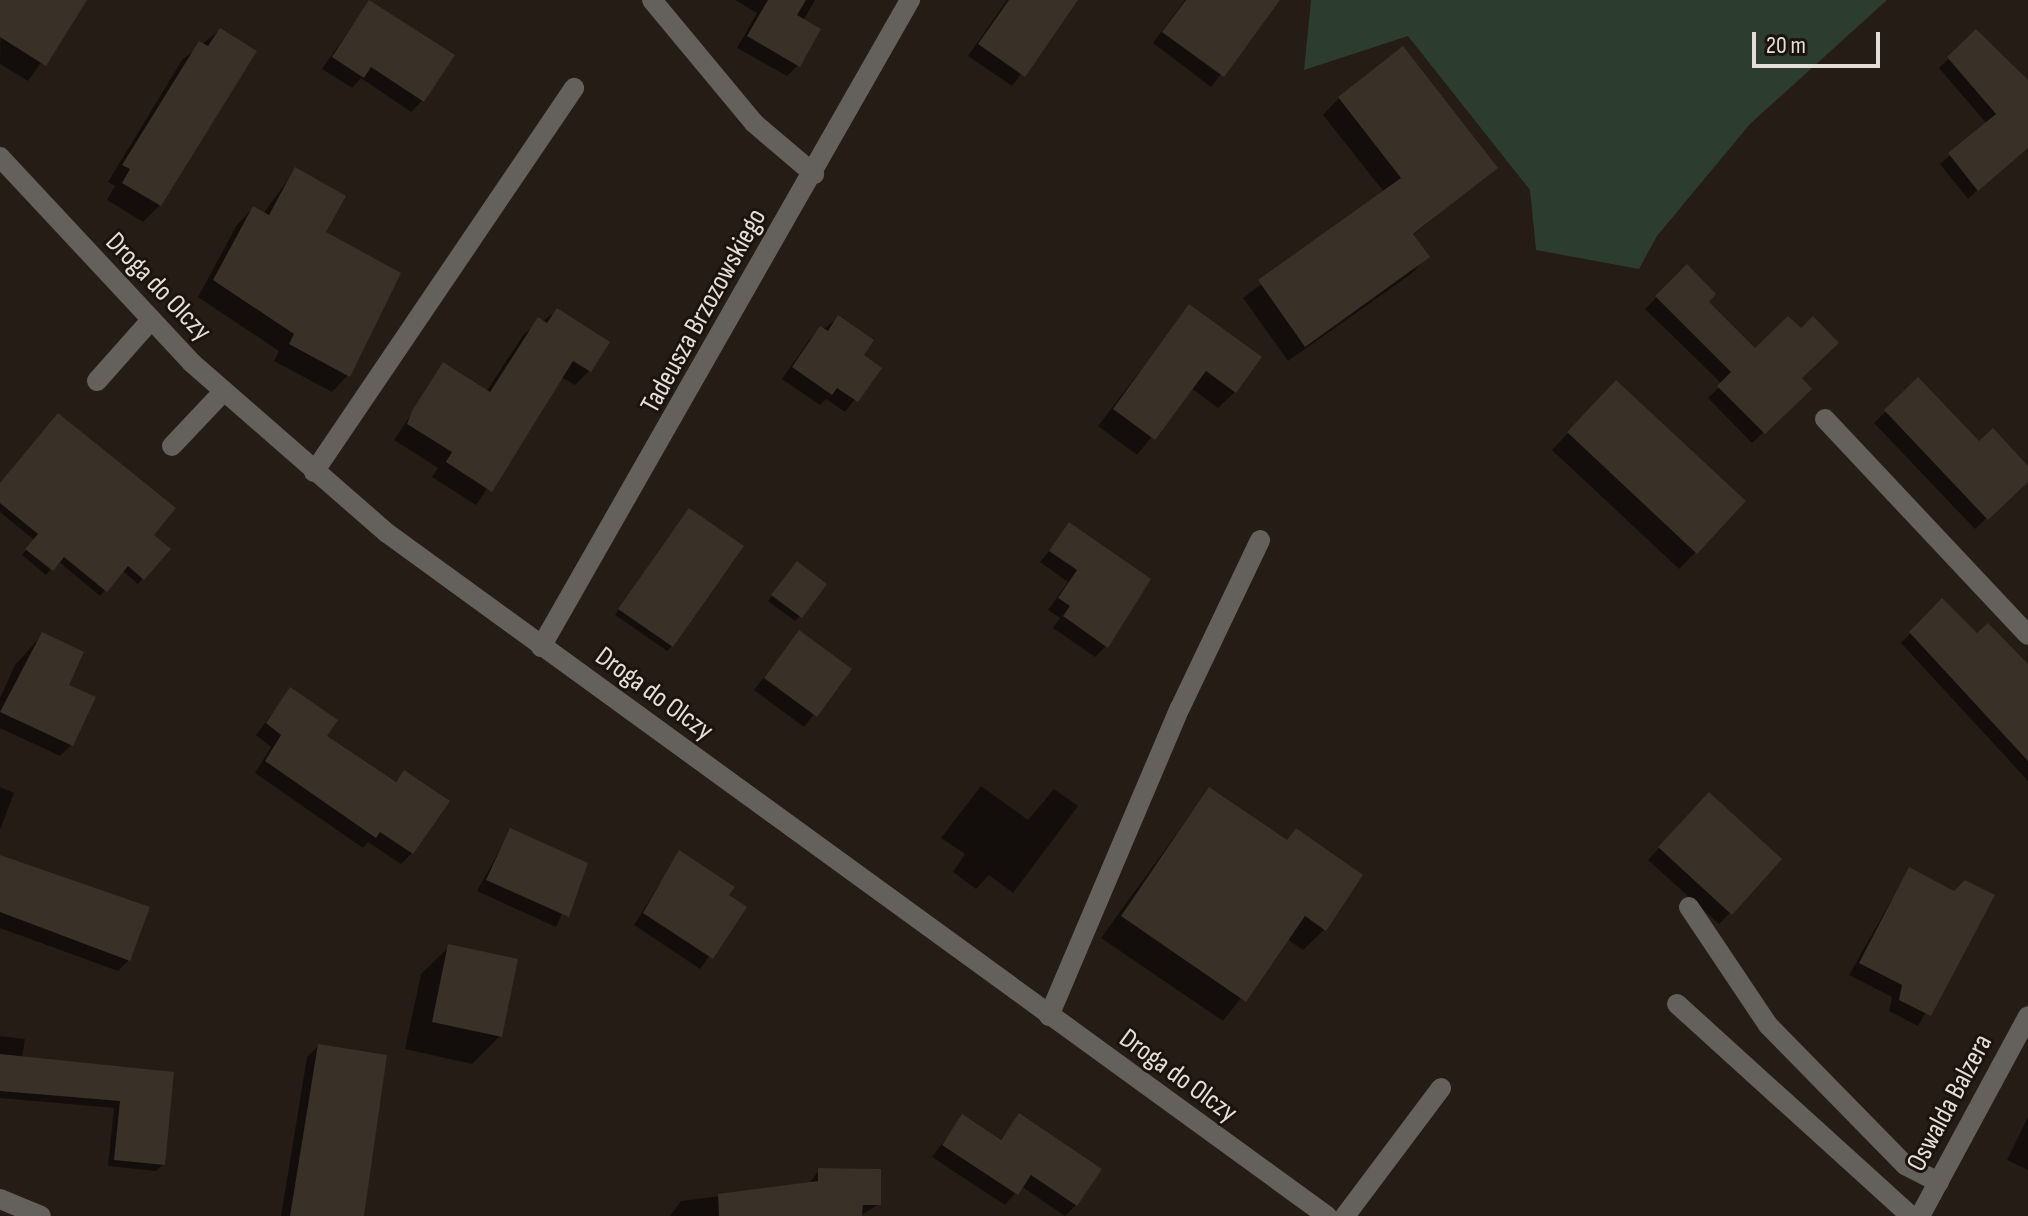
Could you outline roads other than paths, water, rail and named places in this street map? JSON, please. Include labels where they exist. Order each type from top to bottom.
[{"type":"street","points":[[652,0],[754,123],[814,174]]},
{"type":"street","name":"Tadeusza Brzozowskiego","points":[[541,647],[814,174],[910,0]]},
{"type":"street","points":[[314,472],[574,88]]},
{"type":"street","name":"Droga do Olczy","points":[[0,157],[150,321],[223,392],[314,472],[541,647],[1327,1216]]},
{"type":"street","points":[[97,381],[150,321]]},
{"type":"street","points":[[172,446],[223,392]]},
{"type":"street","points":[[1825,419],[2028,635]]},
{"type":"street","points":[[1049,1016],[1180,708],[1260,540]]},
{"type":"street","points":[[1689,907],[1768,1025],[1905,1165],[1939,1182]]},
{"type":"street","points":[[1677,1004],[1911,1216]]},
{"type":"street","name":"Oswalda Balzera","points":[[1920,1216],[2028,1016]]},
{"type":"street","points":[[1345,1216],[1441,1088]]},
{"type":"street","points":[[0,1199],[41,1216]]}]
